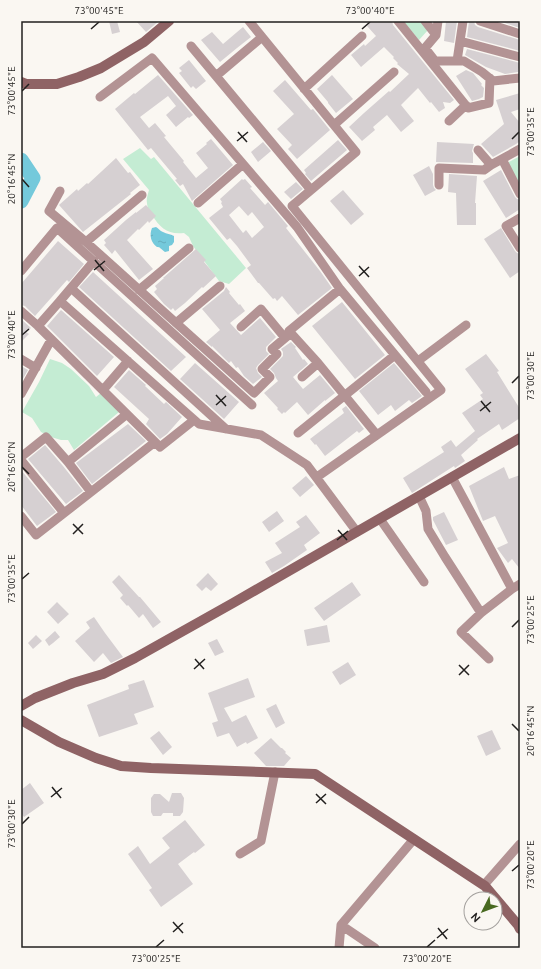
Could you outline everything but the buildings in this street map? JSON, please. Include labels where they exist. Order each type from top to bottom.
[{"type":"street","points":[[21,82],[26,84],[57,84],[79,78],[101,68],[144,42],[170,21]]},
{"type":"street","points":[[249,21],[356,152],[292,206],[441,390],[317,477]]},
{"type":"street","points":[[398,21],[468,108],[489,102],[490,78]]},
{"type":"street","points":[[425,21],[436,35]]},
{"type":"street","points":[[438,21],[436,35],[425,48],[436,61],[464,61],[493,81],[520,78]]},
{"type":"street","points":[[458,61],[463,21]]},
{"type":"street","points":[[480,21],[520,34]]},
{"type":"street","points":[[304,89],[362,36]]},
{"type":"street","points":[[216,76],[262,37]]},
{"type":"street","points":[[460,41],[520,57]]},
{"type":"street","points":[[191,46],[311,190]]},
{"type":"street","points":[[100,97],[152,58],[296,227],[340,289],[426,392]]},
{"type":"street","points":[[334,125],[394,72]]},
{"type":"street","points":[[449,121],[466,105]]},
{"type":"street","points":[[439,184],[439,168],[484,170],[520,149]]},
{"type":"street","points":[[478,150],[491,165]]},
{"type":"street","points":[[502,159],[520,194]]},
{"type":"street","points":[[198,203],[243,164]]},
{"type":"street","points":[[60,191],[49,211],[86,242],[254,393],[270,377],[262,369],[277,354],[272,349],[288,336],[289,331],[340,289]]},
{"type":"street","points":[[86,242],[142,196]]},
{"type":"street","points":[[520,218],[506,226],[520,248]]},
{"type":"street","points":[[21,271],[56,228],[252,405]]},
{"type":"street","points":[[139,290],[189,248]]},
{"type":"street","points":[[38,326],[94,261]]},
{"type":"street","points":[[176,323],[220,286]]},
{"type":"street","points":[[70,288],[227,430]]},
{"type":"street","points":[[60,300],[199,424],[261,435],[307,465],[357,532]]},
{"type":"street","points":[[241,327],[261,309],[318,363],[377,435]]},
{"type":"street","points":[[21,310],[160,447],[194,420]]},
{"type":"street","points":[[418,361],[466,325]]},
{"type":"street","points":[[21,394],[51,340]]},
{"type":"street","points":[[298,433],[394,355]]},
{"type":"street","points":[[21,359],[36,368]]},
{"type":"street","points":[[102,390],[128,361]]},
{"type":"street","points":[[302,377],[318,363]]},
{"type":"street","points":[[68,462],[127,414]]},
{"type":"street","points":[[64,513],[21,459],[46,437],[91,492]]},
{"type":"street","points":[[21,706],[35,698],[73,683],[103,674],[135,658],[520,438]]},
{"type":"street","points":[[21,516],[36,535],[155,442]]},
{"type":"street","points":[[452,477],[516,586],[481,613],[461,632],[489,659]]},
{"type":"street","points":[[418,496],[426,511],[428,529],[481,613]]},
{"type":"street","points":[[380,519],[424,582]]},
{"type":"street","points":[[21,720],[59,742],[96,758],[121,766],[315,774],[484,885],[520,929]]},
{"type":"street","points":[[240,854],[261,840],[275,772]]},
{"type":"street","points":[[340,948],[341,925],[414,839]]},
{"type":"street","points":[[484,885],[520,844]]},
{"type":"street","points":[[341,925],[375,948]]},
{"type":"green space","points":[[403,21],[420,21],[428,30],[419,40]]},
{"type":"green space","points":[[140,148],[151,159],[154,157],[246,268],[229,284],[219,281],[193,246],[189,237],[184,233],[173,233],[165,230],[158,224],[152,215],[148,208],[147,201],[149,190],[123,159]]},
{"type":"green space","points":[[520,156],[520,190],[507,163]]},
{"type":"green space","points":[[50,359],[62,363],[71,369],[89,386],[96,397],[101,393],[119,412],[74,450],[68,440],[61,440],[41,432],[32,418],[22,412]]},
{"type":"water","points":[[156,227],[162,232],[174,236],[174,242],[169,246],[169,251],[165,252],[160,247],[157,247],[152,241],[151,231],[152,228]]},
{"type":"waterway","points":[[21,160],[33,178],[21,201]]}]
